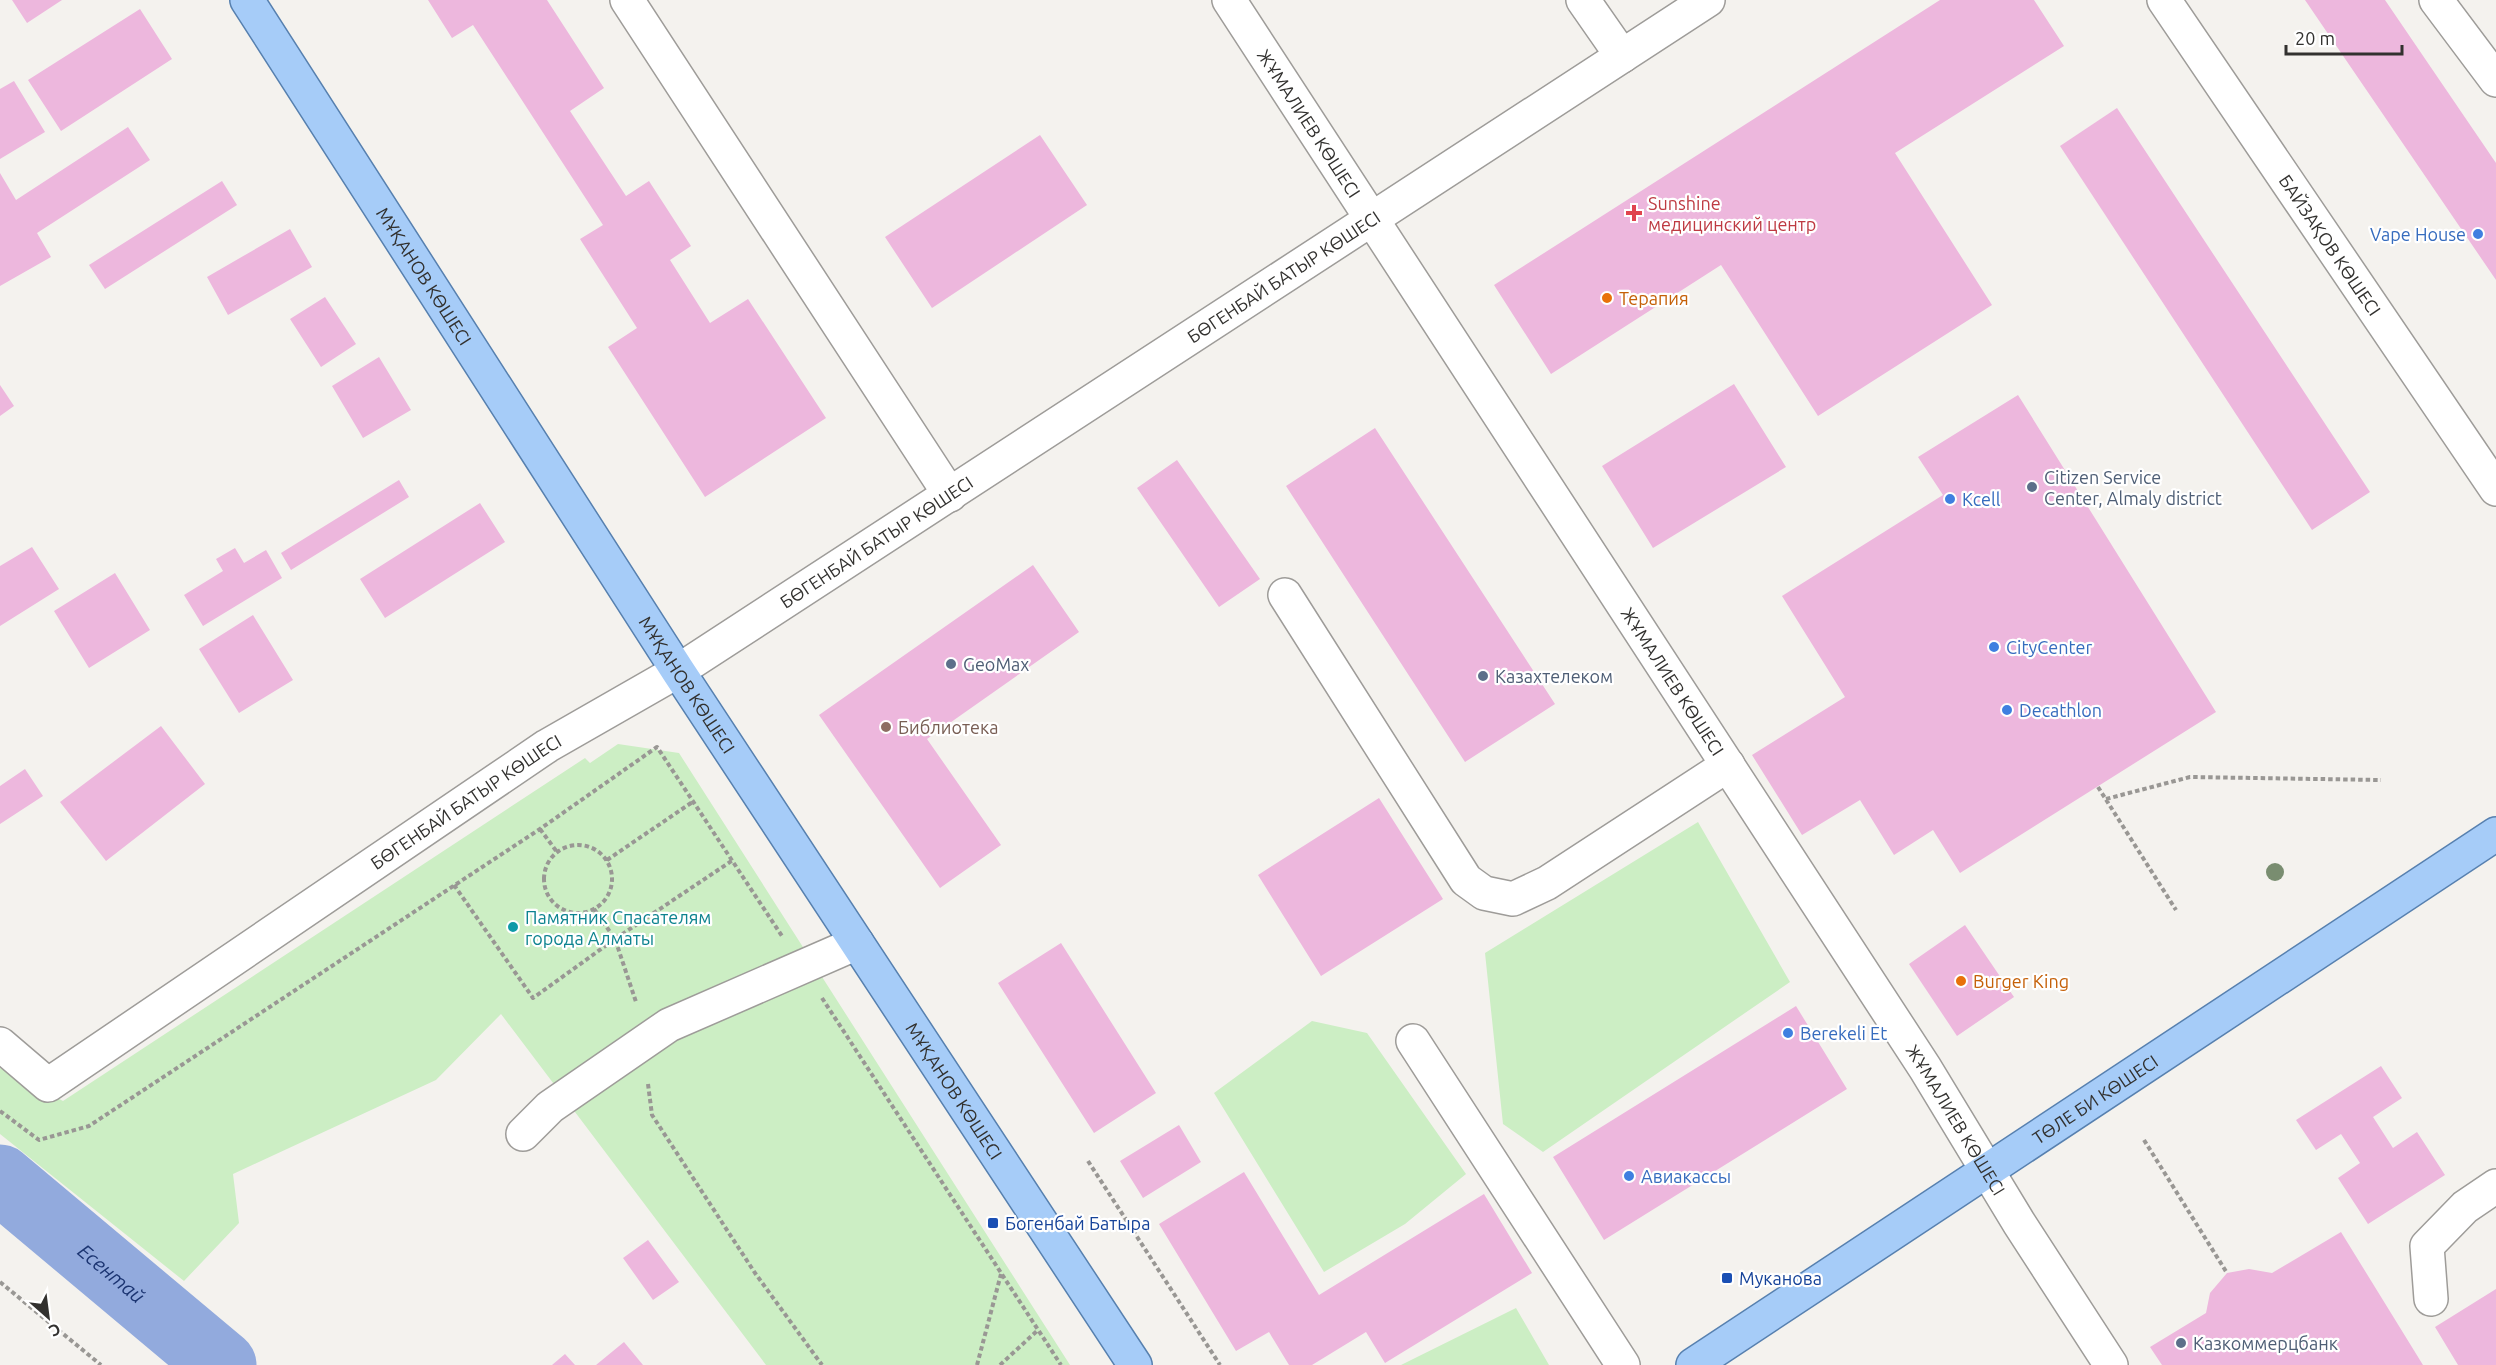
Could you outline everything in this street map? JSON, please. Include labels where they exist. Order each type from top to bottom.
[{"type":"main road","name":"МҰҚАНОВ КӨШЕСІ","points":[[247,0],[678,671],[1135,1365]]},
{"type":"main road","name":"ТӨЛЕ БИ КӨШЕСІ","points":[[1693,1365],[2496,834]]},
{"type":"street","points":[[627,0],[950,495]]},
{"type":"street","name":"ЖҰМАЛИЕВ КӨШЕСІ","points":[[1229,0],[1925,1068],[1987,1172],[2111,1365]]},
{"type":"street","points":[[1583,0],[1622,56]]},
{"type":"street","name":"БӨГЕНБАЙ БАТЫР КӨШЕСІ","points":[[0,1044],[48,1085],[546,746],[678,671],[1708,0]]},
{"type":"street","name":"БАЙЗАҚОВ КӨШЕСІ","points":[[2164,0],[2494,483]]},
{"type":"street","points":[[2436,0],[2496,80]]},
{"type":"street","points":[[1285,595],[1466,880],[1484,893],[1514,899],[1547,883],[1728,765]]},
{"type":"street","points":[[523,1134],[550,1107],[669,1025],[856,943]]},
{"type":"street","points":[[1413,1041],[1623,1365]]},
{"type":"street","points":[[2431,1299],[2427,1246],[2465,1207],[2496,1186]]},
{"type":"path","points":[[0,1111],[39,1140],[89,1126],[540,829],[657,747],[733,860],[1060,1365]]},
{"type":"path","points":[[2106,800],[2190,777],[2381,780]]},
{"type":"path","points":[[2098,787],[2176,910]]},
{"type":"path","points":[[607,860],[693,801]]},
{"type":"path","points":[[540,829],[557,852]]},
{"type":"path","points":[[589,846],[607,860],[612,871],[613,882],[610,893],[594,909],[573,913],[553,903],[544,883],[549,861],[557,852],[566,847],[589,846]]},
{"type":"path","points":[[454,885],[533,998],[615,939],[733,860]]},
{"type":"path","points":[[594,909],[615,939],[635,995],[652,1115],[754,1273],[822,1365]]},
{"type":"path","points":[[2144,1140],[2227,1273]]},
{"type":"path","points":[[1088,1161],[1220,1365]]},
{"type":"path","points":[[977,1365],[1001,1274]]},
{"type":"path","points":[[0,1282],[101,1365]]},
{"type":"path","points":[[1000,1365],[1038,1330]]},
{"type":"green space","points":[[618,744],[679,753],[1070,1365],[766,1365],[501,1014],[436,1080],[233,1174],[239,1223],[184,1281],[0,1134],[0,1068],[63,1101],[585,758],[590,763]]},
{"type":"green space","points":[[1698,822],[1790,982],[1543,1152],[1503,1124],[1485,953]]},
{"type":"green space","points":[[1312,1021],[1367,1033],[1466,1174],[1405,1224],[1324,1272],[1214,1093]]},
{"type":"green space","points":[[1516,1308],[1549,1365],[1401,1365]]},
{"type":"building","points":[[12,0],[62,0],[27,23]]},
{"type":"building","points":[[428,0],[547,0],[604,88],[570,111],[626,196],[649,181],[691,246],[670,260],[710,323],[748,299],[826,418],[705,497],[608,347],[637,328],[580,239],[603,225],[473,25],[452,38]]},
{"type":"building","points":[[1940,0],[2034,0],[2064,46],[1895,153],[1992,305],[1818,416],[1721,265],[1551,374],[1494,285]]},
{"type":"building","points":[[2305,0],[2385,0],[2496,163],[2496,280]]},
{"type":"building","points":[[140,9],[172,59],[61,131],[28,80]]},
{"type":"building","points":[[14,81],[45,132],[0,159],[0,89]]},
{"type":"building","points":[[2117,108],[2370,492],[2312,530],[2060,146]]},
{"type":"building","points":[[128,127],[150,160],[37,233],[51,257],[0,286],[0,173],[16,200]]},
{"type":"building","points":[[1040,135],[1087,205],[932,308],[885,237]]},
{"type":"building","points":[[222,181],[237,205],[105,289],[89,265]]},
{"type":"building","points":[[290,229],[312,267],[228,315],[207,277]]},
{"type":"building","points":[[325,297],[356,344],[321,367],[290,319]]},
{"type":"building","points":[[379,357],[411,410],[363,438],[332,386]]},
{"type":"building","points":[[1734,384],[1786,467],[1653,548],[1602,466]]},
{"type":"building","points":[[0,385],[14,406],[0,416]]},
{"type":"building","name":"CityCenter","points":[[2018,395],[2216,712],[1960,873],[1933,830],[1894,855],[1860,800],[1802,835],[1752,755],[1845,697],[1782,596],[1943,495],[1918,457]]},
{"type":"building","points":[[1375,428],[1555,704],[1465,762],[1286,486]]},
{"type":"building","points":[[1177,460],[1260,579],[1219,607],[1137,488]]},
{"type":"building","points":[[399,480],[409,497],[291,570],[281,553]]},
{"type":"building","points":[[480,503],[505,542],[385,618],[360,579]]},
{"type":"building","points":[[32,547],[59,589],[0,626],[0,566]]},
{"type":"building","points":[[235,548],[244,563],[266,550],[282,578],[203,626],[184,595],[223,571],[216,559]]},
{"type":"building","name":"Библиотека","points":[[1033,565],[1079,632],[927,739],[1001,845],[940,888],[819,715]]},
{"type":"building","points":[[115,573],[150,630],[89,668],[54,611]]},
{"type":"building","points":[[253,615],[293,680],[239,713],[199,649]]},
{"type":"building","points":[[161,726],[205,784],[106,861],[60,802]]},
{"type":"building","points":[[25,769],[43,796],[0,824],[0,786]]},
{"type":"building","points":[[1379,798],[1443,899],[1321,976],[1258,875]]},
{"type":"building","name":"Burger King","points":[[1965,925],[2014,997],[1957,1036],[1909,964]]},
{"type":"building","points":[[1061,943],[1156,1093],[1094,1133],[998,983]]},
{"type":"building","points":[[1796,1006],[1847,1089],[1604,1240],[1553,1157]]},
{"type":"building","points":[[2381,1066],[2402,1098],[2373,1117],[2393,1148],[2417,1132],[2445,1175],[2368,1224],[2338,1178],[2360,1163],[2341,1134],[2316,1150],[2296,1120]]},
{"type":"building","points":[[1179,1125],[1201,1162],[1143,1198],[1120,1161]]},
{"type":"building","points":[[1244,1172],[1319,1295],[1484,1194],[1532,1273],[1385,1363],[1366,1332],[1312,1365],[1289,1365],[1269,1332],[1236,1351],[1159,1224]]},
{"type":"building","points":[[2341,1232],[2423,1365],[2162,1365],[2150,1347],[2206,1313],[2210,1293],[2227,1273],[2249,1269],[2272,1273]]},
{"type":"building","points":[[648,1240],[679,1282],[653,1300],[623,1258]]},
{"type":"building","points":[[2496,1289],[2496,1365],[2458,1365],[2435,1327]]},
{"type":"building","points":[[624,1342],[643,1365],[596,1365]]},
{"type":"building","points":[[565,1354],[575,1365],[552,1365]]},
{"type":"waterway","name":"Есентай","points":[[0,1179],[222,1365]]},
{"type":"place","name":"Sunshine медицинский центр","points":[[1634,213]]},
{"type":"place","name":"Vape House","points":[[2478,234]]},
{"type":"place","name":"Терапия","points":[[1607,298]]},
{"type":"place","name":"Citizen Service Center, Almaly district","points":[[2032,487]]},
{"type":"place","name":"Kcell","points":[[1950,499]]},
{"type":"place","name":"CityCenter","points":[[1994,647]]},
{"type":"place","name":"GeoMax","points":[[951,664]]},
{"type":"place","name":"Казахтелеком","points":[[1483,676]]},
{"type":"place","name":"Decathlon","points":[[2007,710]]},
{"type":"place","name":"Библиотека","points":[[886,727]]},
{"type":"place","name":"Памятник Спасателям города Алматы","points":[[513,927]]},
{"type":"place","name":"Burger King","points":[[1961,981]]},
{"type":"place","name":"Berekeli Et","points":[[1788,1033]]},
{"type":"place","name":"Авиакассы","points":[[1629,1176]]},
{"type":"place","name":"Богенбай Батыра","points":[[993,1223]]},
{"type":"place","name":"Муканова","points":[[1727,1278]]},
{"type":"place","name":"Казкоммерцбанк","points":[[2181,1343]]}]
